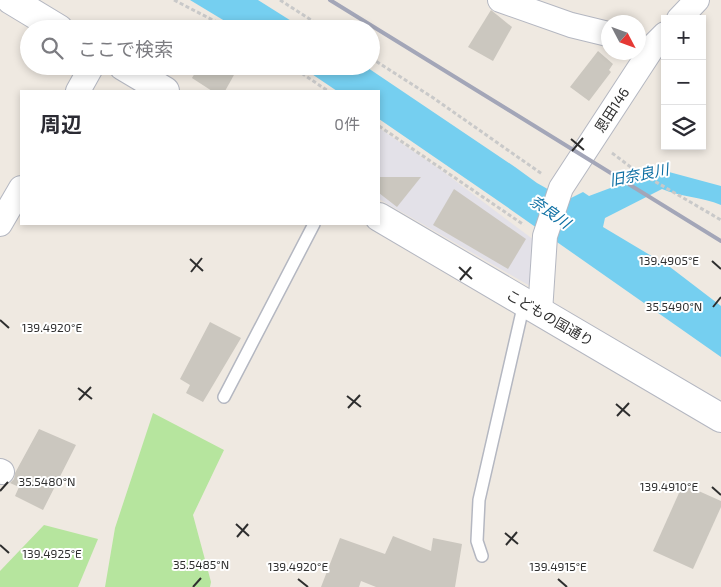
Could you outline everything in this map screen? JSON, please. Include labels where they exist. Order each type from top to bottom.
[{"type":"main road","points":[[11,0],[44,20]]},
{"type":"main road","points":[[138,75],[164,90]]},
{"type":"main road","name":"こどもの国通り","points":[[380,218],[721,418]]},
{"type":"street","points":[[500,0],[571,25],[601,32]]},
{"type":"street","points":[[683,15],[697,0]]},
{"type":"street","name":"恩田146","points":[[532,307],[545,238],[560,188],[653,39]]},
{"type":"street","points":[[79,90],[87,75]]},
{"type":"street","points":[[0,224],[20,190]]},
{"type":"lane","points":[[224,397],[313,225]]},
{"type":"lane","points":[[482,556],[477,541],[479,500],[532,307]]},
{"type":"path","points":[[174,0],[213,20]]},
{"type":"path","points":[[280,0],[311,20]]},
{"type":"path","points":[[380,64],[432,97],[560,188]]},
{"type":"path","points":[[305,75],[327,90]]},
{"type":"path","points":[[380,127],[545,238]]},
{"type":"path","points":[[625,163],[721,220]]},
{"type":"shaded area","points":[[380,129],[441,170],[538,243],[530,286],[380,200]]},
{"type":"green space","points":[[153,413],[224,450],[193,515],[211,582],[210,587],[105,587],[115,528]]},
{"type":"green space","points":[[44,525],[98,539],[78,587],[0,587],[0,571]]},
{"type":"water","points":[[190,0],[258,0],[290,20],[223,20]]},
{"type":"water","points":[[313,75],[378,75],[537,183],[567,200],[583,192],[589,196],[621,184],[640,174],[655,172],[669,172],[721,186],[721,205],[662,189],[605,218],[603,227],[670,267],[721,306],[721,357],[380,120],[380,90],[336,90]]},
{"type":"building","points":[[491,10],[512,27],[493,61],[468,47]]},
{"type":"building","points":[[598,51],[601,54],[601,60],[608,60],[613,64],[609,70],[611,72],[589,101],[570,87]]},
{"type":"building","points":[[194,75],[234,75],[226,90],[210,90],[192,78]]},
{"type":"building","points":[[380,177],[421,177],[397,207],[380,194]]},
{"type":"building","points":[[454,189],[526,239],[508,269],[433,225]]},
{"type":"building","points":[[210,322],[241,338],[203,402],[186,393],[190,385],[180,379]]},
{"type":"building","points":[[39,429],[76,445],[43,510],[15,496],[19,487],[10,483],[14,479],[15,473]]},
{"type":"building","points":[[683,484],[721,501],[721,507],[693,569],[653,551]]},
{"type":"building","points":[[393,536],[431,551],[433,538],[462,544],[455,587],[376,587],[361,581],[359,587],[321,587],[340,538],[385,554]]},
{"type":"railway","points":[[330,0],[362,20]]},
{"type":"railway","points":[[380,31],[721,241]]},
{"type":"water label","name":"旧奈良川","points":[[639,175]]},
{"type":"water label","name":"奈良川","points":[[550,212]]}]
